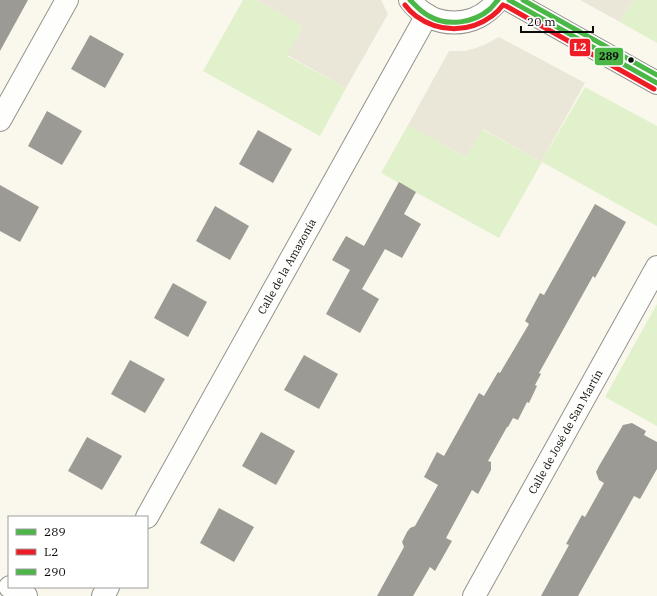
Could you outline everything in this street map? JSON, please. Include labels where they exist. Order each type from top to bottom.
[{"type":"street","points":[[0,120],[67,0]]},
{"type":"street","points":[[410,0],[419,9],[436,20],[458,23],[478,18],[487,12],[498,0]]},
{"type":"street","points":[[509,0],[657,83]]},
{"type":"street","name":"Calle de la Amazonía","points":[[148,516],[427,15]]},
{"type":"street","name":"Calle de José de San Martín","points":[[474,596],[657,267]]},
{"type":"street","points":[[12,588],[26,596]]},
{"type":"green space","points":[[243,0],[256,0],[303,26],[287,56],[346,88],[320,136],[203,71]]},
{"type":"green space","points":[[633,0],[657,0],[657,43],[620,22]]},
{"type":"green space","points":[[585,87],[657,126],[657,226],[542,162],[499,238],[381,173],[408,125],[466,157],[482,129],[541,162]]},
{"type":"green space","points":[[657,304],[657,426],[605,397]]},
{"type":"shaded area","points":[[256,0],[381,0],[388,14],[346,88],[287,55],[303,26]]},
{"type":"shaded area","points":[[580,0],[633,0],[620,22]]},
{"type":"shaded area","points":[[499,37],[585,83],[541,162],[483,129],[466,157],[408,125],[449,51],[465,51],[476,48]]},
{"type":"building","points":[[0,0],[28,0],[0,51]]},
{"type":"building","points":[[90,35],[124,54],[105,88],[71,69]]},
{"type":"building","points":[[47,111],[82,131],[62,165],[28,146]]},
{"type":"building","points":[[258,130],[292,149],[273,183],[239,164]]},
{"type":"building","points":[[399,182],[416,192],[404,214],[421,224],[402,258],[385,249],[362,289],[379,299],[360,333],[326,314],[350,270],[332,260],[346,236],[364,246]]},
{"type":"building","points":[[0,185],[39,207],[20,242],[0,231]]},
{"type":"building","points":[[595,204],[626,222],[595,278],[593,276],[539,373],[541,374],[535,385],[537,386],[529,403],[527,402],[518,420],[513,418],[507,427],[488,461],[491,462],[491,470],[478,494],[472,490],[446,538],[452,541],[435,571],[430,567],[413,596],[377,596],[404,547],[402,542],[407,532],[410,528],[415,526],[438,485],[424,477],[437,452],[444,456],[479,393],[484,396],[498,372],[500,373],[529,324],[525,321],[540,293],[544,295]]},
{"type":"building","points":[[215,206],[249,226],[230,260],[196,241]]},
{"type":"building","points":[[173,283],[207,302],[188,337],[154,318]]},
{"type":"building","points":[[304,355],[338,374],[319,409],[284,390]]},
{"type":"building","points":[[130,360],[165,379],[145,413],[111,394]]},
{"type":"building","points":[[632,423],[646,431],[644,435],[657,442],[657,469],[640,499],[634,496],[578,596],[541,596],[569,545],[566,544],[582,515],[585,517],[604,483],[599,480],[596,472],[599,466],[623,425]]},
{"type":"building","points":[[261,432],[295,451],[276,485],[242,466]]},
{"type":"building","points":[[87,437],[122,456],[102,490],[68,471]]},
{"type":"building","points":[[219,508],[254,527],[234,562],[200,543]]},
{"type":"transit line","name":"289","points":[[410,0],[421,11],[444,22],[460,22],[476,18],[484,14],[498,0]]},
{"type":"transit line","name":"289","points":[[509,0],[657,83]]},
{"type":"transit line","name":"290","points":[[523,0],[657,75]]},
{"type":"transit line","name":"L2","points":[[405,5],[425,22],[434,26],[454,29],[474,26],[483,22],[503,5]]},
{"type":"transit line","name":"L2","points":[[506,6],[654,89]]}]
